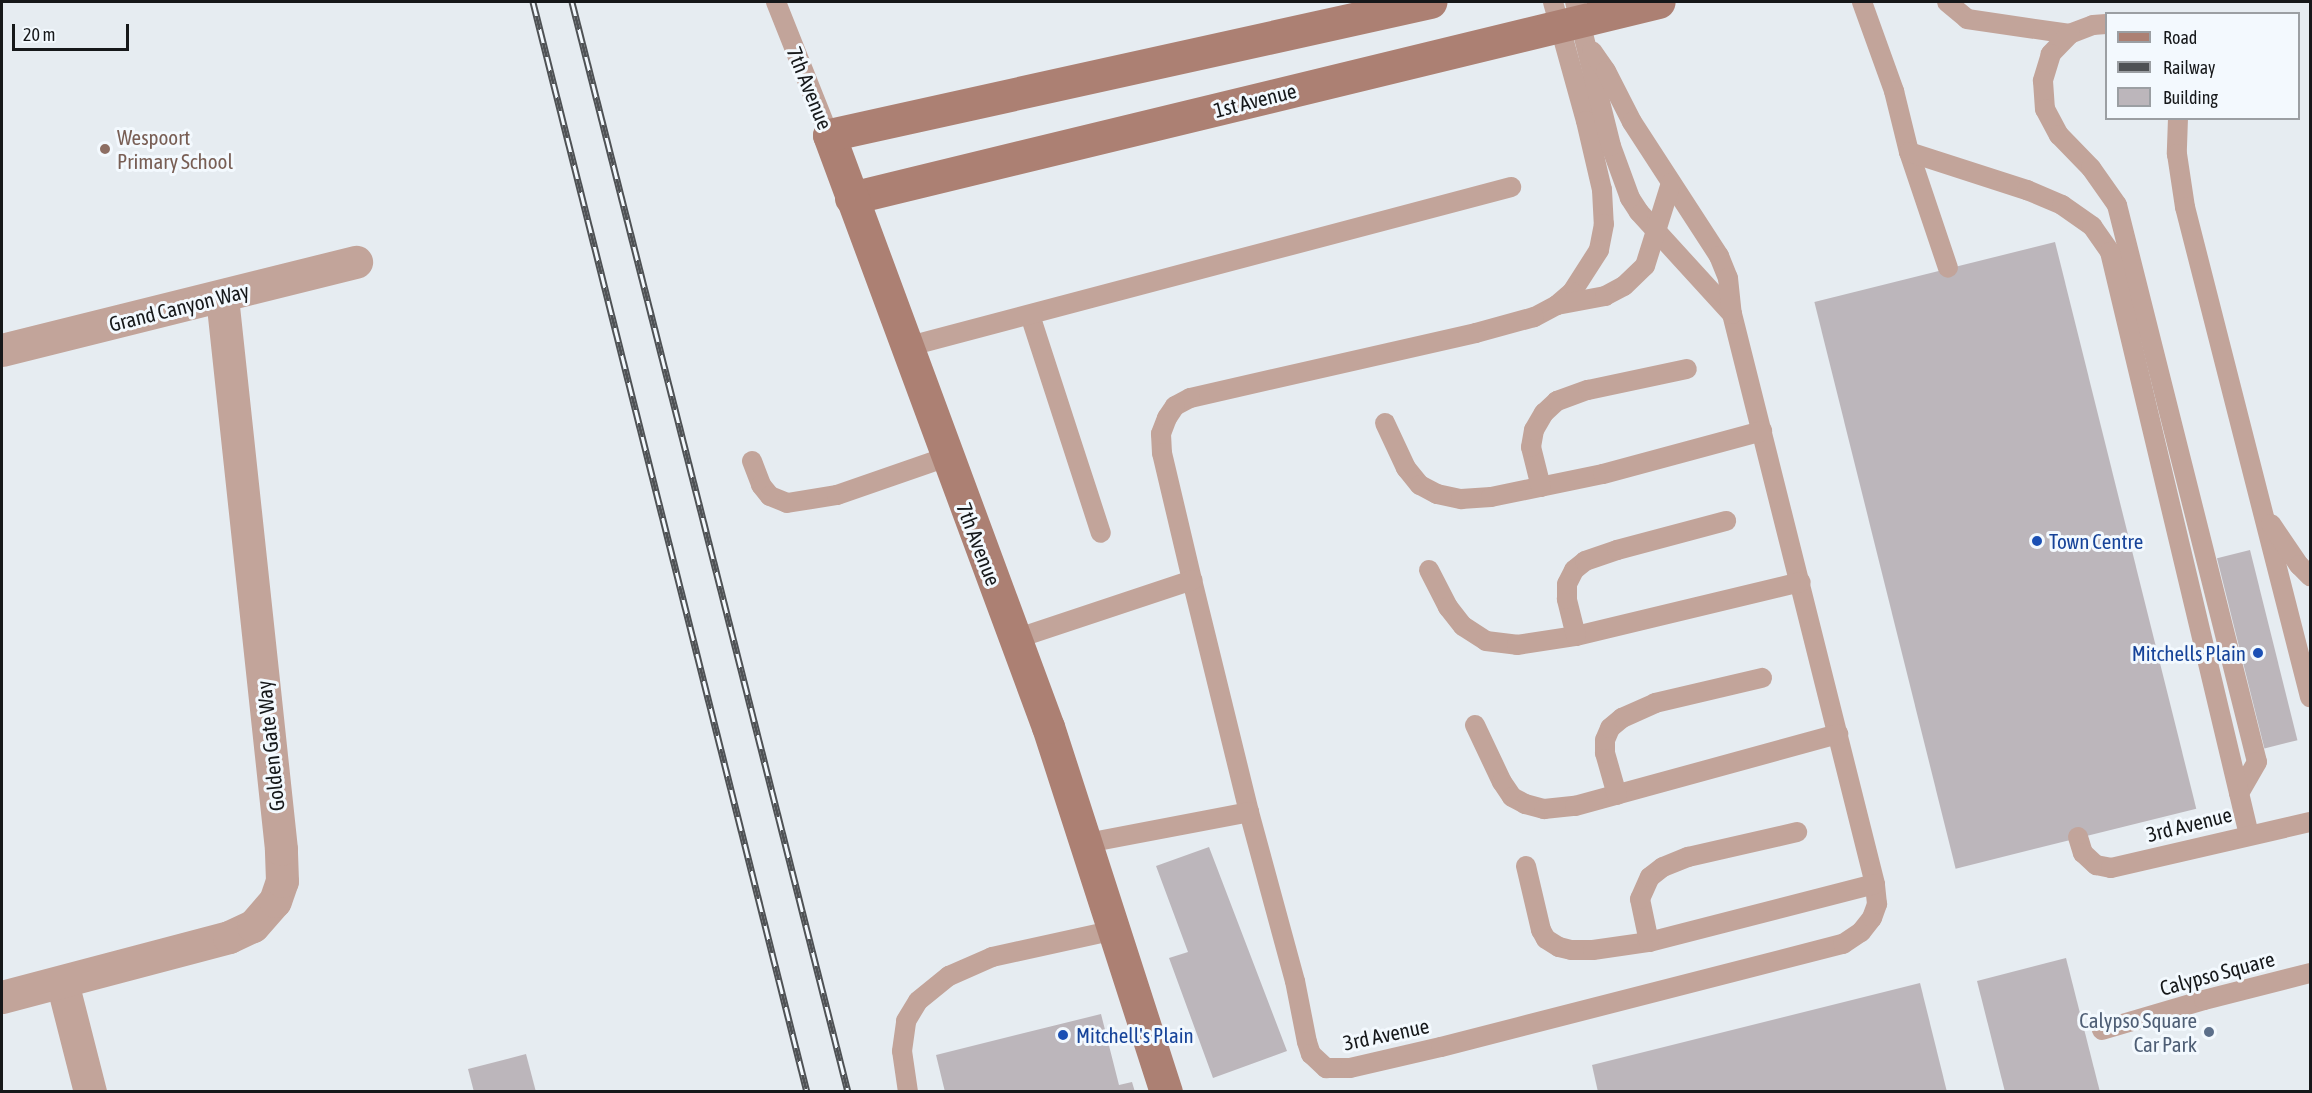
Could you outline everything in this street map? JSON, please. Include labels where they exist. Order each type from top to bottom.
[{"type":"street","points":[[829,135],[1430,2]]},
{"type":"street","name":"1st Avenue","points":[[851,198],[1571,18],[1659,2]]},
{"type":"street","name":"7th Avenue","points":[[829,135],[1088,843],[1166,1092]]},
{"type":"street","name":"Grand Canyon Way","points":[[2,350],[356,262]]},
{"type":"street","name":"Golden Gate Way","points":[[2,997],[241,932],[253,926],[275,901],[282,881],[281,849],[222,297]]},
{"type":"street","points":[[62,982],[90,1092]]},
{"type":"lane","name":"7th Avenue","points":[[776,2],[829,135]]},
{"type":"lane","points":[[1862,2],[1894,91],[1909,152],[1948,268]]},
{"type":"lane","points":[[1947,2],[1967,19],[2070,34]]},
{"type":"lane","points":[[1526,866],[1540,930],[1546,939],[1559,947],[1593,950],[1649,942],[1875,884],[1732,314],[1728,278],[1719,256],[1632,123],[1606,71],[1571,18]]},
{"type":"lane","points":[[1571,18],[1611,146],[1630,198],[1656,232],[1732,314]]},
{"type":"lane","points":[[1088,843],[1249,812],[1162,453],[1161,434],[1167,418],[1175,406],[1190,398],[1476,333],[1534,317],[1557,305],[1572,292],[1599,250],[1604,224],[1602,190],[1571,18]]},
{"type":"lane","points":[[2105,24],[2093,25],[2070,34],[2051,54],[2043,81],[2045,109],[2060,135],[2091,168],[2117,205],[2256,762],[2239,793]]},
{"type":"lane","points":[[2178,120],[2177,154],[2186,207],[2310,697]]},
{"type":"lane","points":[[1909,152],[2027,190],[2061,205],[2092,226],[2110,252],[2249,834]]},
{"type":"lane","points":[[1557,305],[1605,296],[1624,286],[1645,266],[1671,183]]},
{"type":"lane","points":[[906,347],[1511,187]]},
{"type":"lane","points":[[1030,315],[1101,533]]},
{"type":"lane","points":[[1541,487],[1531,447],[1534,430],[1544,413],[1557,400],[1588,390],[1687,369]]},
{"type":"lane","points":[[1385,423],[1406,468],[1420,485],[1437,494],[1461,499],[1491,497],[1603,474],[1762,431]]},
{"type":"lane","points":[[752,461],[765,490],[770,496],[787,503],[837,495],[946,457]]},
{"type":"lane","points":[[2262,511],[2299,565],[2310,576]]},
{"type":"lane","points":[[1576,636],[1568,599],[1568,584],[1574,570],[1585,561],[1617,550],[1726,521]]},
{"type":"lane","points":[[1429,570],[1448,607],[1463,626],[1486,641],[1516,645],[1576,636],[1801,582]]},
{"type":"lane","points":[[1015,639],[1192,580]]},
{"type":"lane","points":[[1617,795],[1605,753],[1605,740],[1610,728],[1622,718],[1655,704],[1762,678]]},
{"type":"lane","points":[[1475,725],[1502,782],[1512,797],[1525,804],[1544,809],[1575,806],[1838,734]]},
{"type":"lane","name":"3rd Avenue","points":[[1249,812],[1295,981],[1307,1042],[1311,1054],[1326,1068],[1350,1068],[1441,1047],[1843,944],[1861,932],[1872,918],[1876,904],[1875,884]]},
{"type":"lane","name":"3rd Avenue","points":[[2080,845],[2096,865],[2112,868],[2249,834],[2310,822]]},
{"type":"lane","points":[[1649,942],[1640,899],[1650,877],[1663,867],[1688,857],[1797,831]]},
{"type":"lane","points":[[908,1092],[902,1051],[906,1021],[918,1000],[949,976],[992,957],[1115,930]]},
{"type":"lane","name":"Calypso Square","points":[[2102,1030],[2204,1000],[2310,973]]},
{"type":"building","points":[[2055,242],[2196,809],[1956,869],[1814,302]]},
{"type":"building","points":[[2250,550],[2297,740],[2264,748],[2217,558]]},
{"type":"building","points":[[1209,847],[1287,1051],[1213,1078],[1169,958],[1188,952],[1156,866]]},
{"type":"building","points":[[2066,958],[2100,1092],[2005,1092],[1977,981]]},
{"type":"building","points":[[1920,983],[1947,1092],[1598,1092],[1592,1065]]},
{"type":"building","name":"Mitchell's Plain","points":[[1101,1014],[1119,1085],[1132,1082],[1135,1092],[945,1092],[936,1055]]},
{"type":"building","points":[[526,1054],[536,1092],[474,1092],[468,1069]]},
{"type":"railway","points":[[533,2],[807,1092]]},
{"type":"railway","points":[[572,2],[848,1092]]},
{"type":"place","name":"Wespoort Primary School","points":[[105,149]]},
{"type":"place","name":"Town Centre","points":[[2037,541]]},
{"type":"place","name":"Mitchells Plain","points":[[2258,653]]},
{"type":"place","name":"Calypso Square Car Park","points":[[2209,1032]]},
{"type":"place","name":"Mitchell's Plain","points":[[1063,1035]]}]
